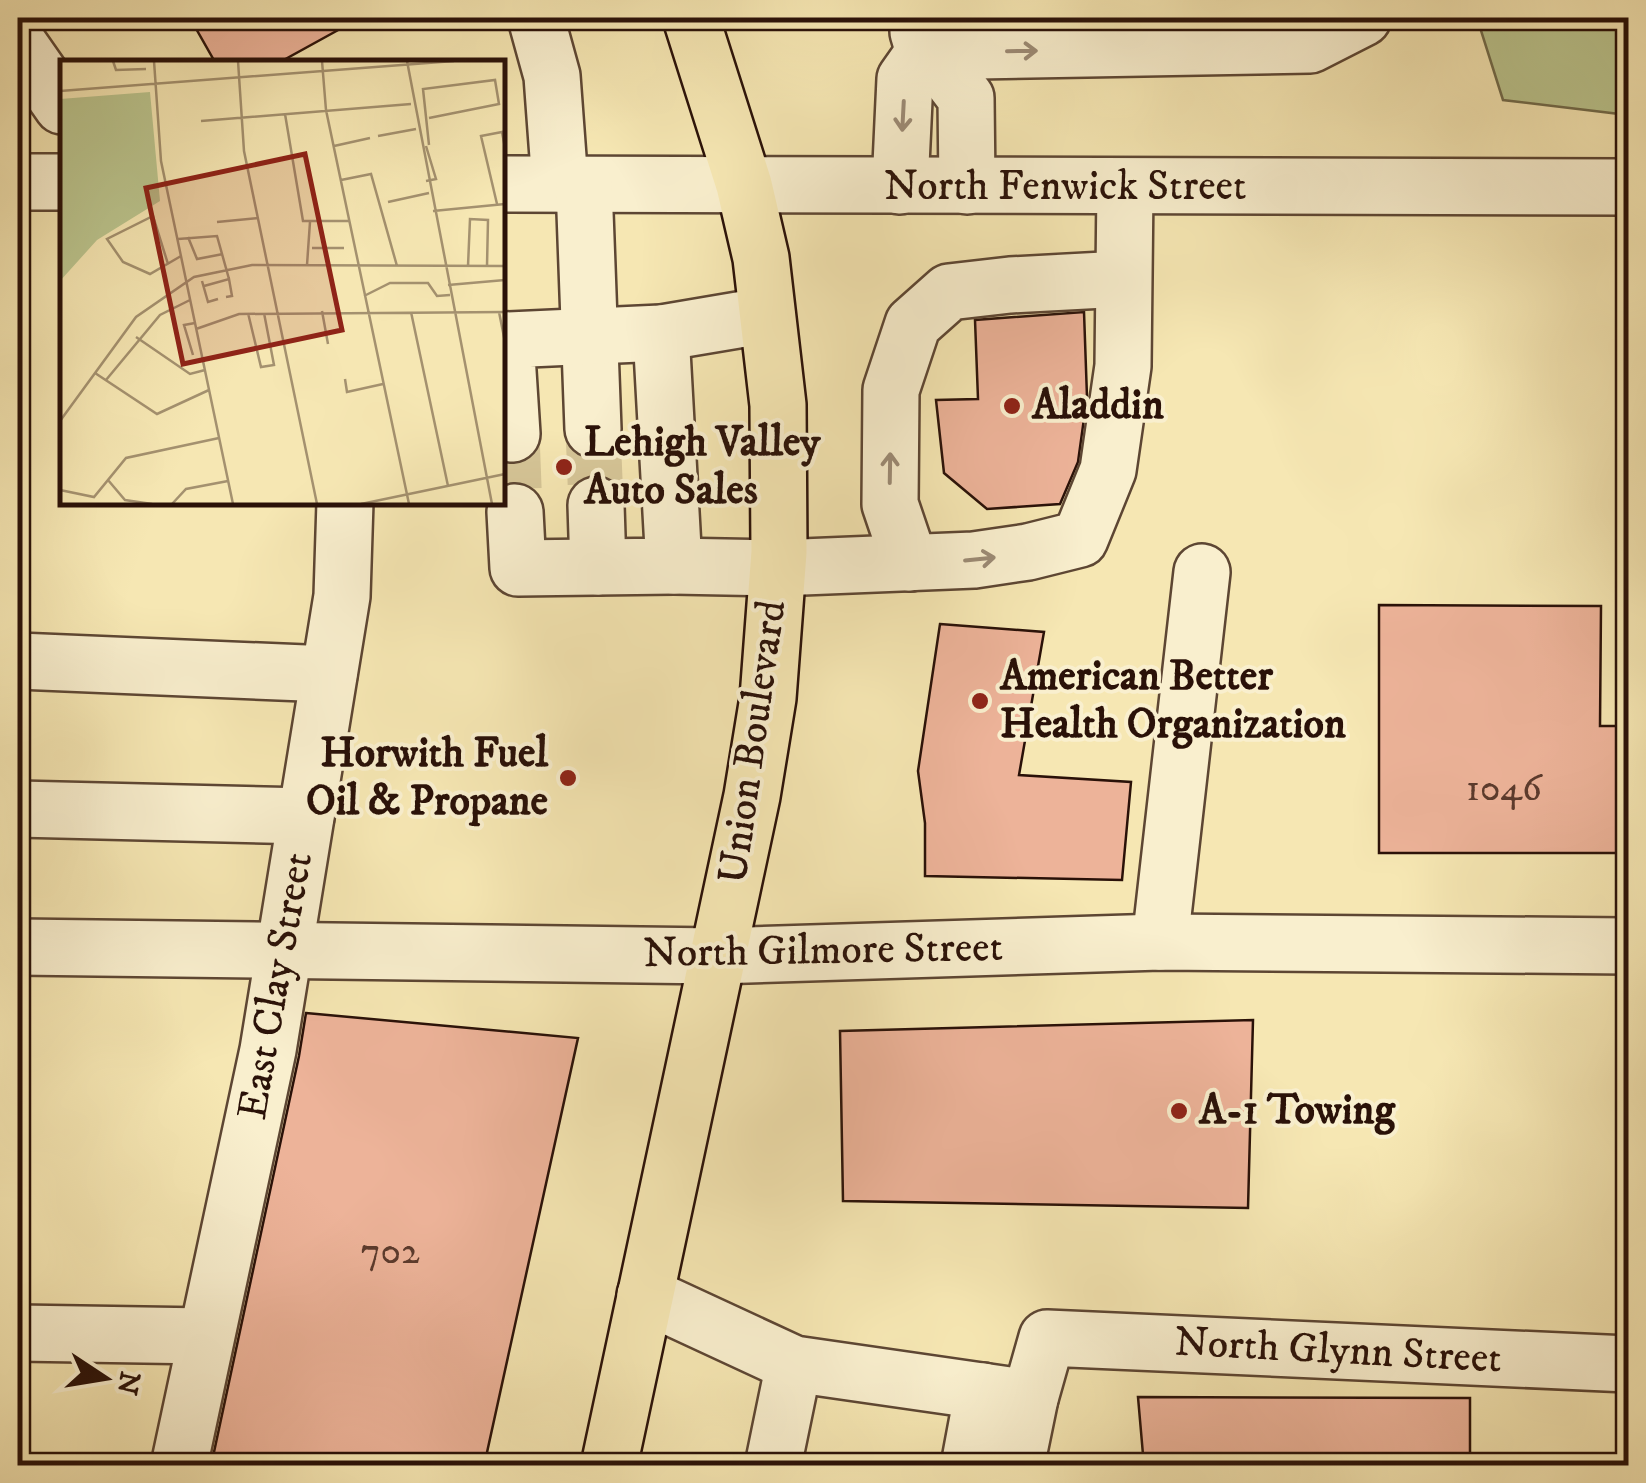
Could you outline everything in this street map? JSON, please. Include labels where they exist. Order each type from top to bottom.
[{"type":"main road","name":"Union Boulevard","points":[[609,1466],[752,796],[768,698],[780,552],[778,404],[761,258],[744,186],[691,18]]},
{"type":"street","points":[[536,18],[552,76],[572,185],[590,337],[593,428]]},
{"type":"street","points":[[919,35],[1114,33],[1310,44],[1363,18]]},
{"type":"street","points":[[900,186],[905,78],[919,35]]},
{"type":"street","points":[[919,35],[966,98],[967,186]]},
{"type":"street","points":[[18,43],[60,102]]},
{"type":"street","points":[[18,182],[60,182]]},
{"type":"street","name":"North Fenwick Street","points":[[505,184],[1628,187]]},
{"type":"street","points":[[515,512],[518,568],[778,568],[974,560],[1080,539],[1108,470],[1123,366],[1125,187]]},
{"type":"street","points":[[910,562],[890,504],[891,390],[913,324],[949,292],[1123,279]]},
{"type":"street","points":[[512,434],[506,340],[661,333],[767,315]]},
{"type":"street","points":[[661,333],[674,566]]},
{"type":"street","name":"East Clay Street","points":[[179,1466],[268,1050],[342,596],[344,505]]},
{"type":"street","points":[[596,505],[598,567]]},
{"type":"street","points":[[1160,942],[1202,572]]},
{"type":"street","points":[[18,661],[329,674]]},
{"type":"street","points":[[18,810],[306,816]]},
{"type":"street","name":"North Gilmore Street","points":[[18,947],[718,956],[1160,942],[1628,946]]},
{"type":"street","points":[[644,1295],[794,1364],[1007,1395]]},
{"type":"street","points":[[18,1333],[206,1336]]},
{"type":"street","name":"North Glynn Street","points":[[1007,1395],[1048,1338],[1628,1364]]},
{"type":"street","points":[[773,1466],[794,1364]]},
{"type":"street","points":[[969,1466],[1007,1395]]},
{"type":"street","points":[[1007,1395],[1016,1466]]},
{"type":"green space","points":[[1477,18],[1628,18],[1628,115],[1503,100]]},
{"type":"building","points":[[190,18],[360,18],[284,60],[214,60]]},
{"type":"building","name":"Aladdin","points":[[1084,312],[1087,397],[1078,462],[1060,504],[987,509],[944,473],[936,400],[978,399],[975,320]]},
{"type":"building","points":[[1379,605],[1601,606],[1600,726],[1628,726],[1628,853],[1379,853]]},
{"type":"building","name":"American Better Health Organization","points":[[940,624],[1044,632],[1019,775],[1131,782],[1122,880],[925,876],[925,823],[918,771]]},
{"type":"building","points":[[306,1013],[578,1038],[484,1466],[211,1466]]},
{"type":"building","points":[[1253,1020],[1248,1208],[843,1201],[840,1031]]},
{"type":"building","points":[[1138,1397],[1470,1398],[1470,1466],[1144,1466]]},
{"type":"tunnel","points":[[593,429],[596,505]]},
{"type":"tunnel","points":[[512,434],[515,512]]},
{"type":"place","name":"Aladdin","points":[[1012,406]]},
{"type":"place","name":"Lehigh Valley Auto Sales","points":[[564,467]]},
{"type":"place","name":"American Better Health Organization","points":[[980,701]]},
{"type":"place","name":"Horwith Fuel Oil & Propane","points":[[568,778]]},
{"type":"place","name":"A-1 Towing","points":[[1179,1111]]}]
